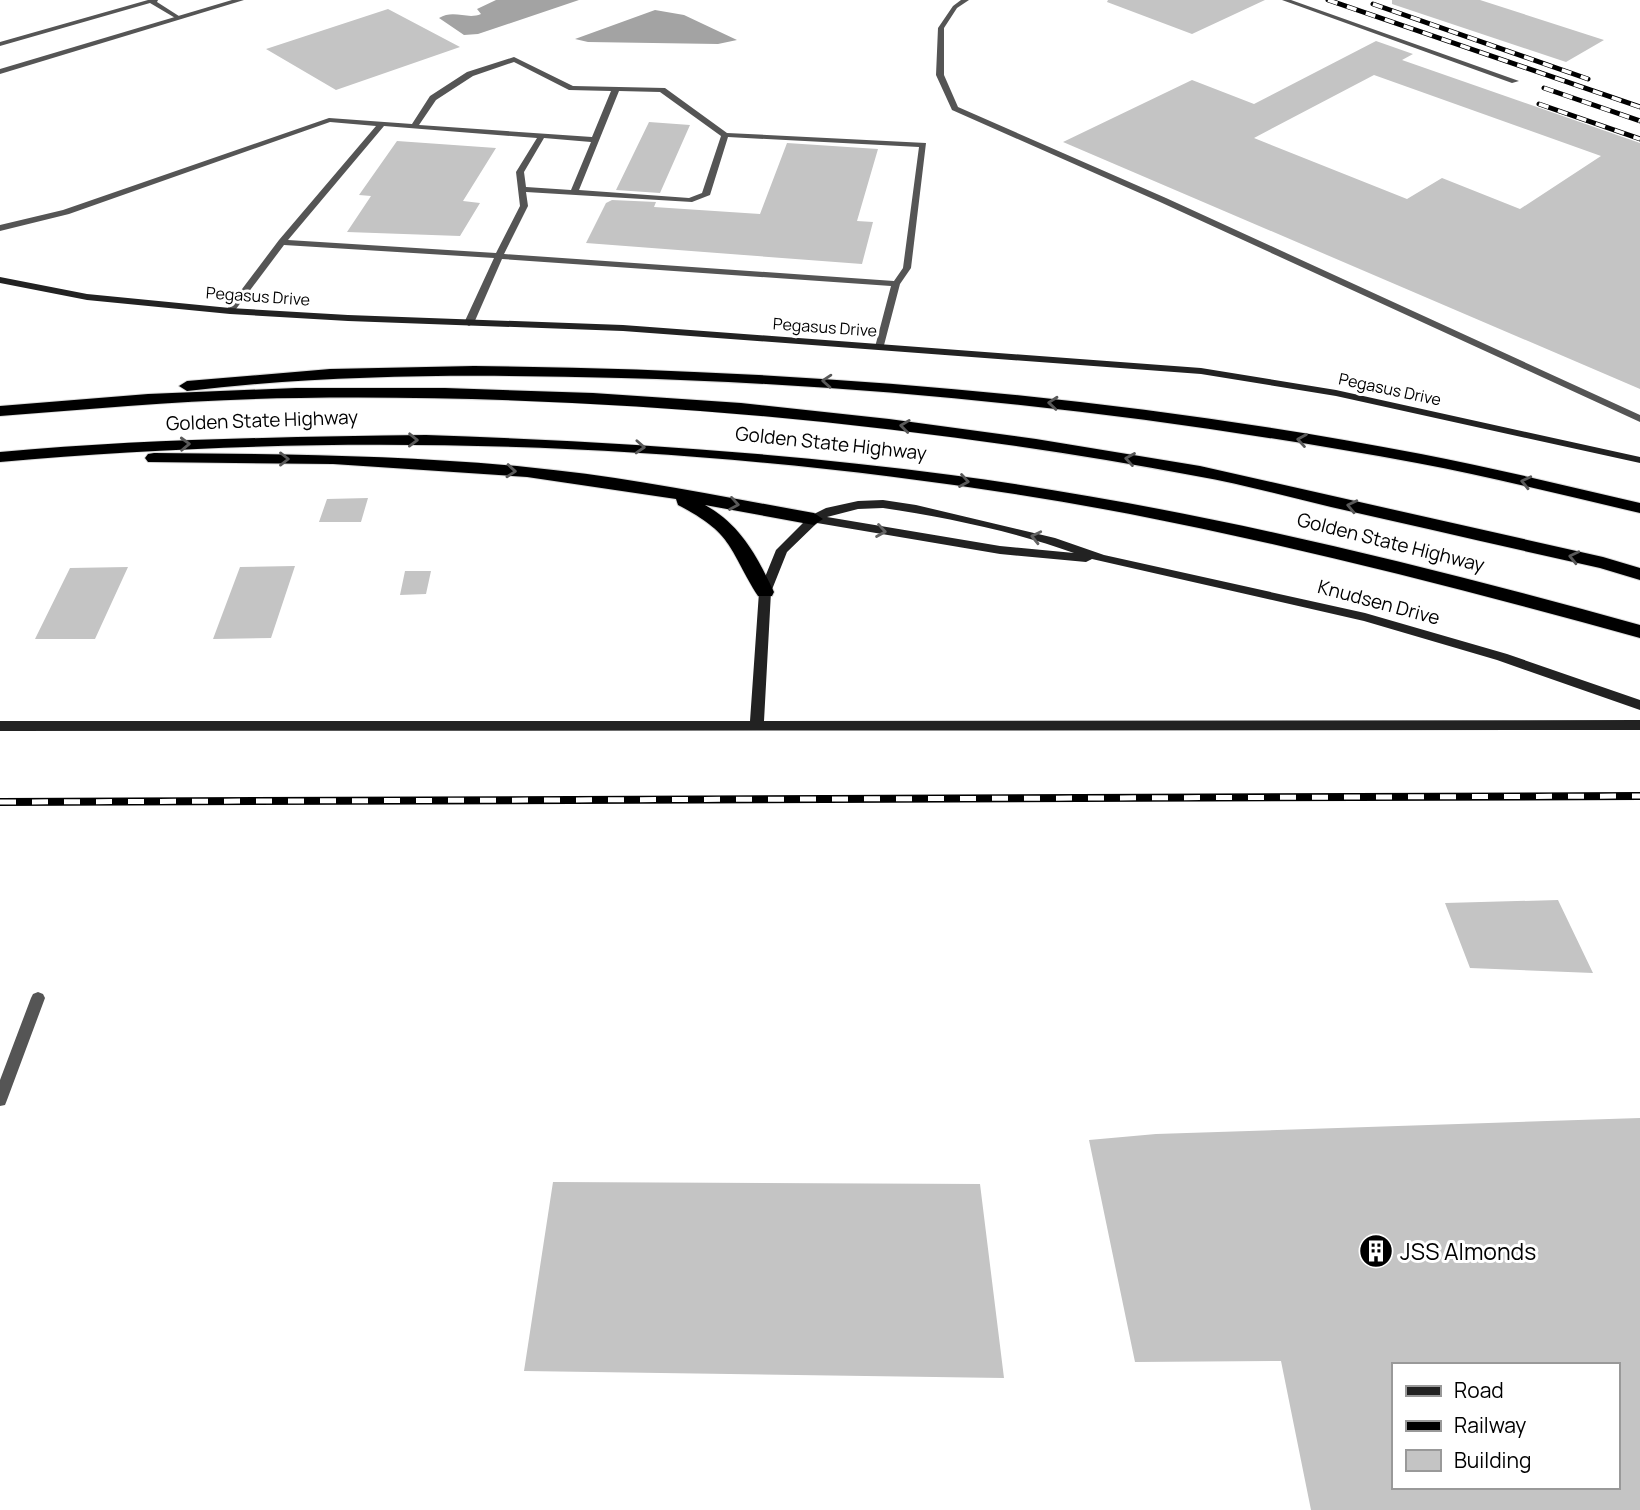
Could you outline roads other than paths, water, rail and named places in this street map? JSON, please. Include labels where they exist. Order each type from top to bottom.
[{"type":"highway","points":[[7,410],[230,380],[359,374],[482,370],[827,381],[1102,409],[1419,458],[1640,508]]},
{"type":"highway","name":"Golden State Highway","points":[[7,410],[223,397],[352,393],[490,394],[720,405],[1017,440],[1187,468],[1603,563],[1640,574]]},
{"type":"highway","name":"Golden State Highway","points":[[10,456],[173,445],[337,439],[502,441],[667,449],[898,471],[1096,501],[1219,525],[1387,562],[1640,632]]},
{"type":"highway","points":[[10,456],[333,460],[527,472],[667,492],[814,519]]},
{"type":"highway","points":[[667,492],[709,514],[737,535],[765,592]]},
{"type":"street","points":[[0,72],[240,0]]},
{"type":"street","name":"Pegasus Drive","points":[[0,280],[87,297],[230,311],[623,328],[1135,364],[1268,381],[1640,460]]},
{"type":"street","name":"Knudsen Drive","points":[[757,724],[765,592],[782,550],[814,519],[830,511],[858,505],[894,506],[1055,541],[1101,558],[1365,617],[1479,650],[1640,705]]},
{"type":"street","name":"Knudsen Drive","points":[[814,519],[1000,550],[1047,556],[1101,558]]},
{"type":"street","points":[[0,726],[1640,725]]},
{"type":"lane","points":[[966,0],[955,7],[941,28],[940,75],[955,108],[1163,200],[1640,419]]},
{"type":"lane","points":[[1285,0],[1515,81]]},
{"type":"lane","points":[[0,44],[153,1],[179,18]]},
{"type":"lane","points":[[414,127],[433,98],[470,75],[514,59],[572,88],[662,90],[724,135],[923,145],[907,268],[896,284],[880,347]]},
{"type":"lane","points":[[574,192],[616,89]]},
{"type":"lane","points":[[0,228],[66,212],[329,120],[596,139]]},
{"type":"lane","points":[[230,311],[282,242],[382,124]]},
{"type":"lane","points":[[523,189],[689,200],[706,195],[724,135]]},
{"type":"lane","points":[[469,323],[524,206],[520,172],[541,136]]},
{"type":"lane","points":[[282,242],[896,284]]},
{"type":"lane","points":[[0,1100],[38,998]]},
{"type":"railway","points":[[1328,0],[1640,107]]},
{"type":"railway","points":[[1373,4],[1588,79]]},
{"type":"railway","points":[[1544,88],[1640,121]]},
{"type":"railway","points":[[1539,104],[1640,139]]},
{"type":"railway","points":[[0,802],[1640,796]]},
{"type":"place","name":"JSS Almonds","points":[[1376,1251]]}]
